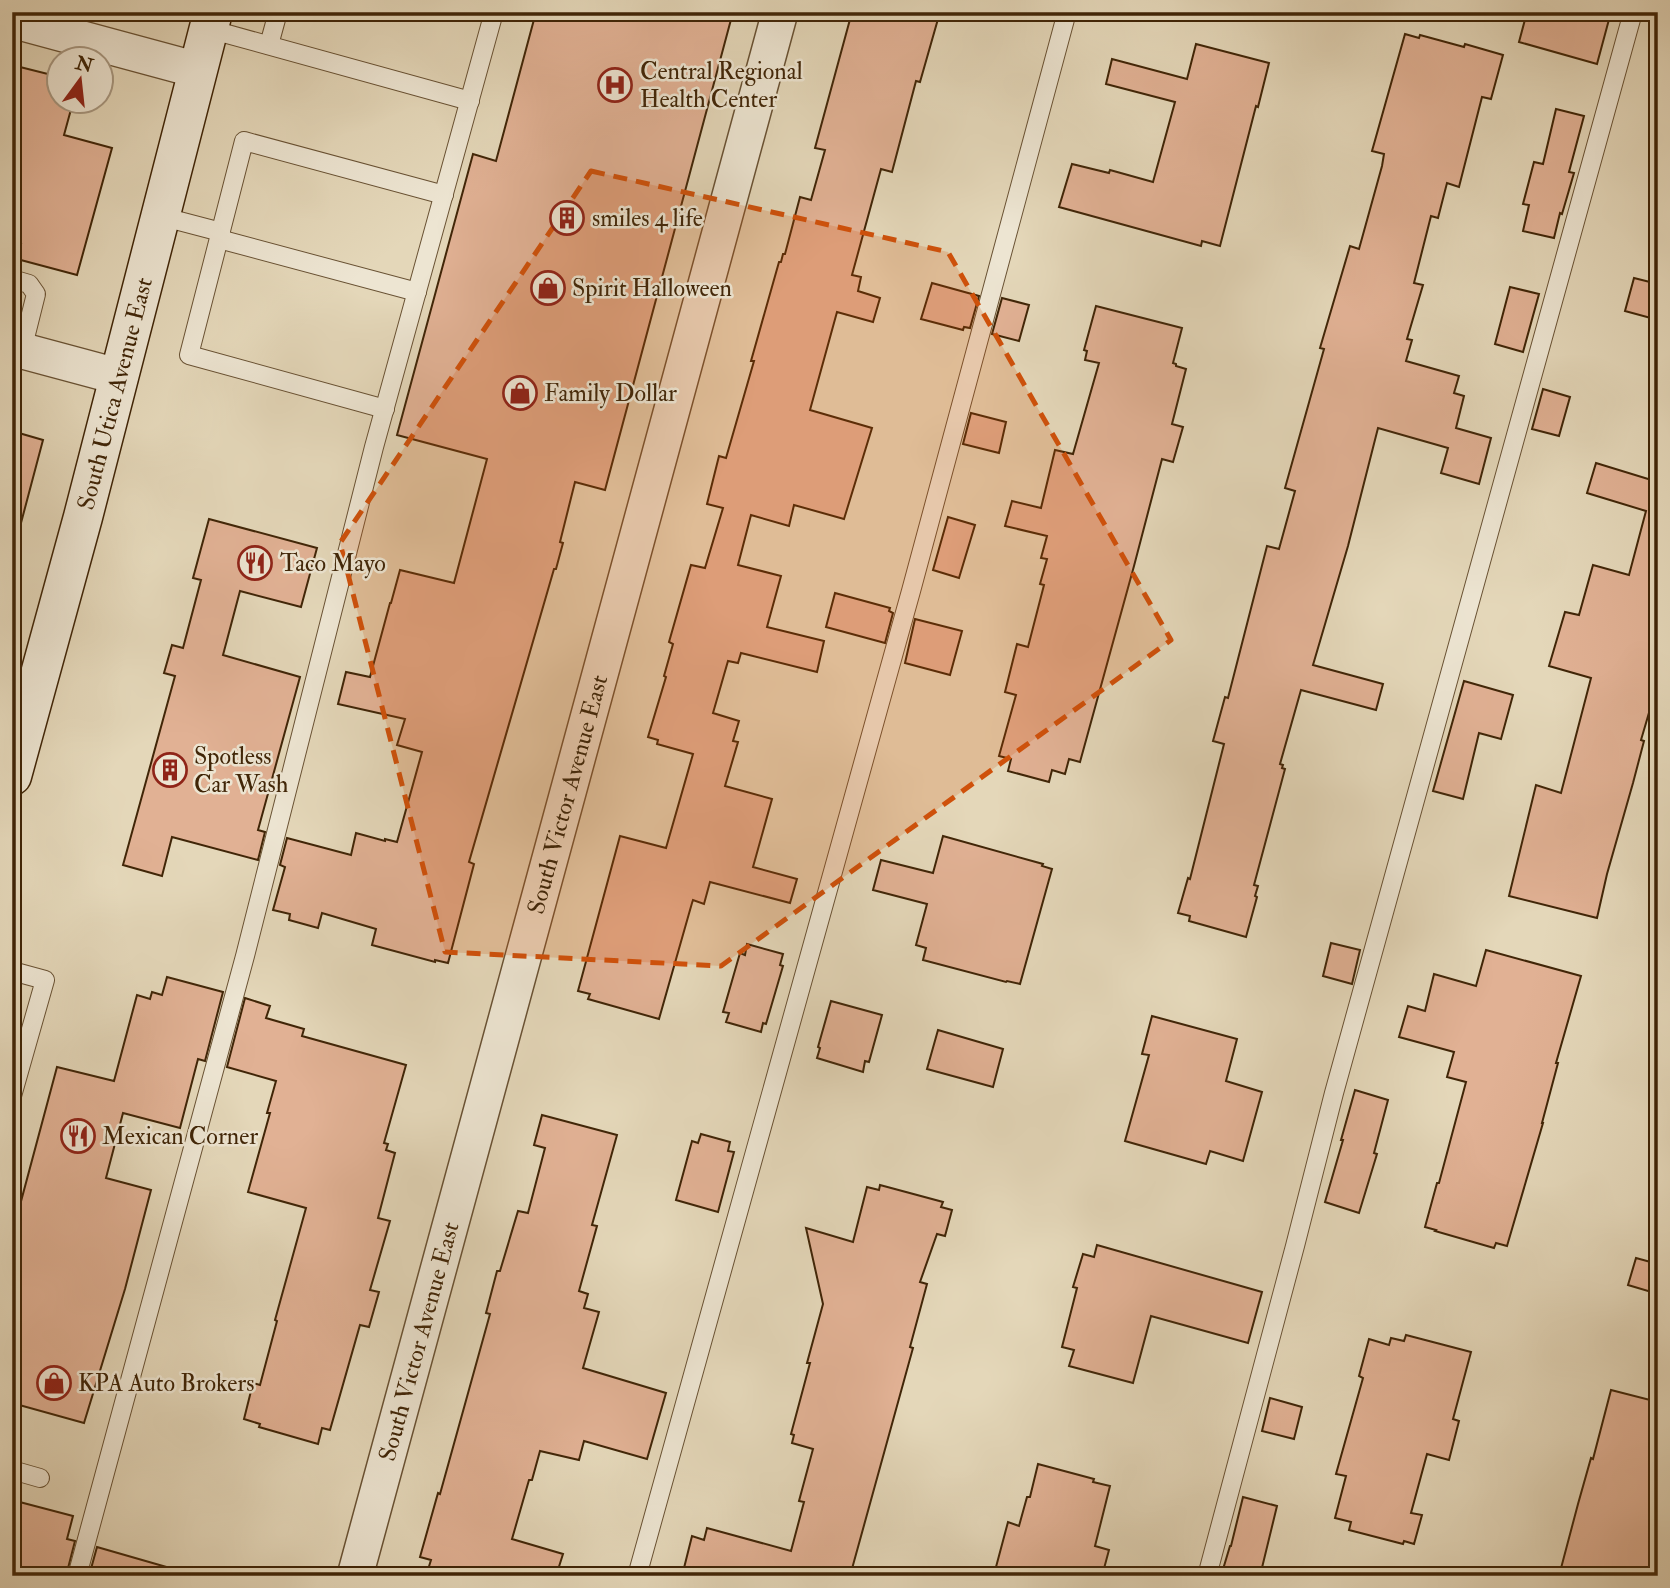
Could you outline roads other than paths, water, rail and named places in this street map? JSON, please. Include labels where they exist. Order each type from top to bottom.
[{"type":"main road","name":"South Utica Avenue East","points":[[12,776],[120,377],[211,20]]},
{"type":"street","name":"South Victor Avenue East","points":[[355,1576],[780,12]]},
{"type":"street","points":[[29,19],[197,70]]},
{"type":"street","points":[[17,349],[120,377]]},
{"type":"lane","points":[[269,45],[278,12]]},
{"type":"lane","points":[[78,1576],[245,956],[385,409],[494,12]]},
{"type":"lane","points":[[637,1576],[904,617],[1067,12]]},
{"type":"lane","points":[[1207,1576],[1334,1093],[1633,12]]},
{"type":"lane","points":[[211,20],[269,45],[470,101]]},
{"type":"lane","points":[[385,409],[189,355],[244,141],[444,195]]},
{"type":"lane","points":[[160,216],[220,236],[417,292]]},
{"type":"lane","points":[[12,279],[29,284],[36,294],[17,349]]},
{"type":"lane","points":[[12,971],[44,979],[16,1070],[12,1096]]},
{"type":"lane","points":[[12,1470],[40,1478]]},
{"type":"place","name":"Central Regional Health Center","points":[[615,85]]},
{"type":"place","name":"smiles 4 life","points":[[567,218]]},
{"type":"place","name":"Spirit Halloween","points":[[548,288]]},
{"type":"place","name":"Family Dollar","points":[[520,393]]},
{"type":"place","name":"Taco Mayo","points":[[255,563]]},
{"type":"place","name":"Spotless Car Wash","points":[[170,770]]},
{"type":"place","name":"Mexican Corner","points":[[78,1136]]},
{"type":"place","name":"KPA Auto Brokers","points":[[54,1383]]}]
